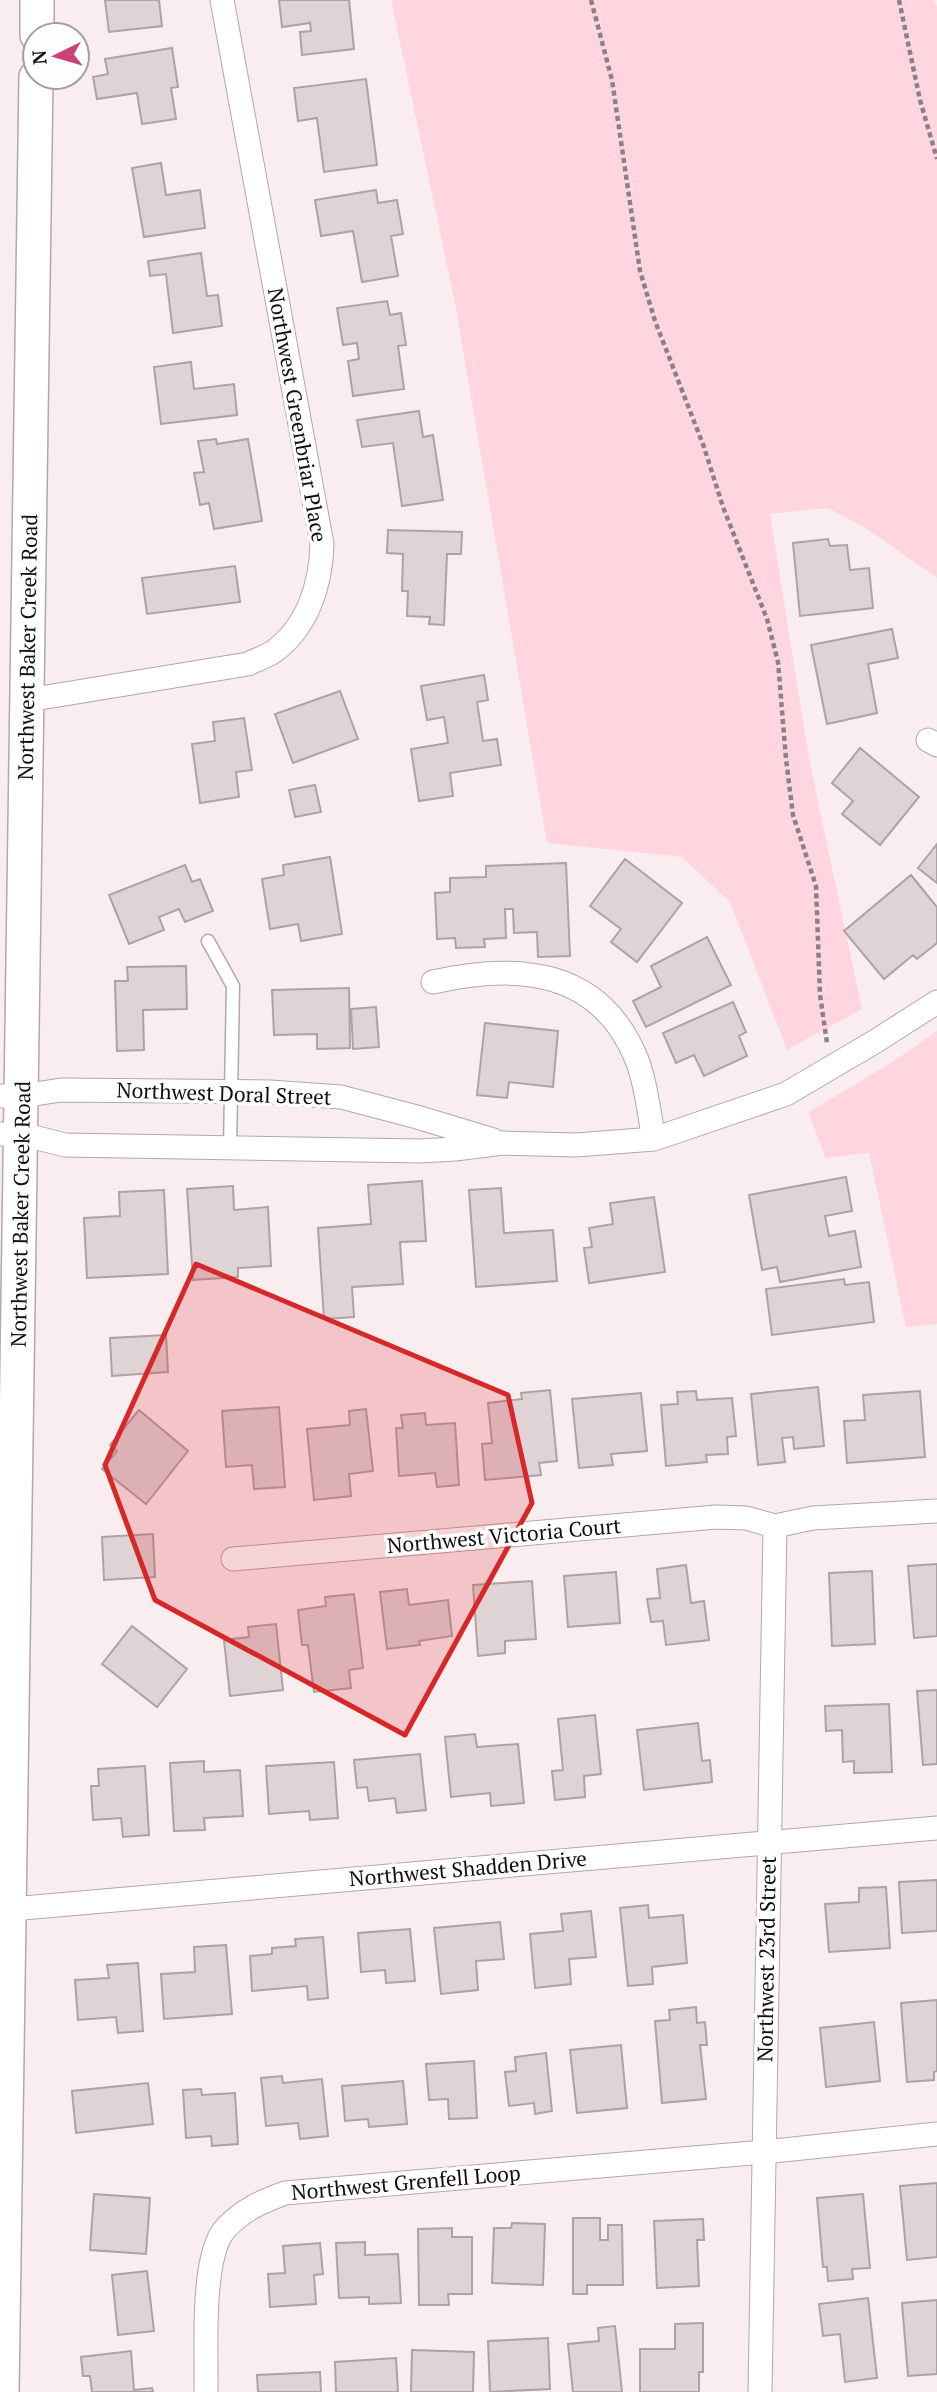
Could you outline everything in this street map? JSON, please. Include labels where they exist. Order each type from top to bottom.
[{"type":"main road","points":[[37,0],[37,21]]},
{"type":"main road","name":"Northwest Baker Creek Road","points":[[2,2392],[11,1096],[27,700],[36,91]]},
{"type":"street","name":"Northwest Greenbriar Place","points":[[27,700],[248,664],[272,652],[289,638],[315,594],[321,569],[322,544],[222,0]]},
{"type":"street","points":[[433,982],[468,974],[532,973],[570,984],[602,1007],[622,1030],[637,1061],[654,1139]]},
{"type":"street","name":"Northwest Doral Street","points":[[11,1134],[65,1145],[420,1151],[503,1143],[576,1145],[654,1139],[786,1094],[937,1002]]},
{"type":"street","name":"Northwest Doral Street","points":[[11,1096],[61,1090],[231,1092],[341,1097],[503,1143]]},
{"type":"street","points":[[775,1526],[814,1518],[895,1516],[937,1511]]},
{"type":"street","name":"Northwest Victoria Court","points":[[233,1559],[716,1517],[746,1518],[775,1526]]},
{"type":"street","name":"Northwest 23rd Street","points":[[760,2392],[775,1526]]},
{"type":"street","name":"Northwest Shadden Drive","points":[[5,1909],[937,1828]]},
{"type":"street","name":"Northwest Grenfell Loop","points":[[206,2392],[209,2277],[213,2252],[224,2230],[253,2205],[285,2193],[764,2152],[937,2134]]},
{"type":"lane","points":[[208,941],[233,986],[230,1148]]},
{"type":"path","points":[[591,0],[612,80],[640,271],[655,320],[704,447],[727,518],[767,619],[778,662],[793,815],[816,886],[820,995],[832,1067]]},
{"type":"path","points":[[899,0],[920,100],[937,159]]},
{"type":"highlighted area","points":[[196,1264],[508,1395],[532,1503],[405,1735],[155,1600],[105,1465]]},
{"type":"shaded area","points":[[391,0],[934,0],[937,7],[937,578],[867,529],[828,508],[770,514],[809,759],[862,1009],[787,1050],[730,902],[682,857],[547,843],[455,303]]},
{"type":"shaded area","points":[[937,1031],[937,1324],[906,1327],[869,1153],[825,1158],[809,1112],[891,1063]]},
{"type":"building","points":[[105,0],[159,0],[162,26],[109,32]]},
{"type":"building","points":[[279,0],[349,0],[354,49],[302,55],[300,32],[311,31],[310,23],[282,27]]},
{"type":"building","points":[[172,48],[178,87],[171,88],[176,119],[142,124],[137,93],[97,99],[93,77],[108,74],[105,59]]},
{"type":"building","points":[[366,79],[377,165],[324,172],[317,118],[298,121],[294,88]]},
{"type":"building","points":[[161,163],[166,195],[200,190],[205,228],[144,237],[132,168]]},
{"type":"building","points":[[376,190],[378,203],[397,200],[403,234],[391,236],[398,276],[362,282],[353,231],[321,236],[315,200]]},
{"type":"building","points":[[201,253],[207,296],[218,295],[222,326],[173,333],[166,274],[150,276],[148,261]]},
{"type":"building","points":[[387,301],[390,315],[401,313],[406,345],[398,346],[404,389],[353,396],[348,361],[359,359],[357,343],[343,345],[337,308]]},
{"type":"building","points":[[191,362],[194,389],[234,384],[237,415],[161,424],[154,367]]},
{"type":"building","points":[[419,411],[423,437],[433,435],[443,500],[402,506],[393,443],[362,447],[357,420]]},
{"type":"building","points":[[216,439],[217,444],[248,439],[262,521],[214,529],[209,503],[200,505],[194,473],[204,472],[198,441]]},
{"type":"building","points":[[388,530],[462,532],[461,554],[447,554],[444,625],[429,624],[430,617],[407,616],[408,591],[402,591],[403,554],[387,553]]},
{"type":"building","points":[[828,539],[830,546],[847,545],[850,570],[869,568],[873,608],[800,616],[793,543]]},
{"type":"building","points":[[235,566],[240,602],[147,614],[142,578]]},
{"type":"building","points":[[892,629],[898,658],[868,664],[877,713],[827,724],[811,645]]},
{"type":"building","points":[[484,675],[488,700],[477,702],[483,741],[497,739],[501,765],[450,773],[453,796],[419,801],[411,749],[448,743],[444,717],[427,720],[421,686]]},
{"type":"building","points":[[340,691],[358,739],[293,763],[275,714]]},
{"type":"building","points":[[244,718],[252,770],[236,772],[239,797],[200,803],[192,744],[215,741],[213,722]]},
{"type":"building","points":[[860,748],[919,797],[880,845],[842,814],[853,801],[832,783]]},
{"type":"building","points":[[315,785],[321,812],[295,817],[289,790]]},
{"type":"building","points":[[937,844],[937,883],[918,868]]},
{"type":"building","points":[[330,857],[342,934],[301,941],[298,924],[270,929],[262,879],[284,875],[283,865]]},
{"type":"building","points":[[625,859],[682,903],[637,962],[611,942],[621,929],[590,906]]},
{"type":"building","points":[[566,863],[570,956],[538,957],[537,932],[514,933],[513,909],[505,909],[506,938],[484,939],[485,947],[456,948],[455,938],[437,939],[435,893],[450,892],[450,878],[486,877],[486,866]]},
{"type":"building","points":[[185,865],[192,882],[200,879],[213,911],[185,922],[179,909],[159,917],[164,930],[129,944],[109,895]]},
{"type":"building","points":[[911,875],[937,907],[937,943],[917,959],[913,955],[884,979],[844,931]]},
{"type":"building","points":[[707,937],[731,985],[646,1027],[633,1001],[661,987],[651,966]]},
{"type":"building","points":[[186,966],[187,1009],[143,1010],[144,1050],[117,1051],[115,981],[128,981],[127,967]]},
{"type":"building","points":[[349,988],[350,1048],[317,1049],[317,1034],[274,1035],[272,990]]},
{"type":"building","points":[[733,1002],[746,1032],[739,1036],[747,1056],[704,1076],[694,1055],[676,1063],[663,1033]]},
{"type":"building","points":[[376,1007],[379,1047],[353,1049],[351,1009]]},
{"type":"building","points":[[485,1023],[558,1031],[553,1087],[509,1082],[507,1098],[477,1095]]},
{"type":"building","points":[[846,1177],[852,1211],[825,1216],[829,1236],[855,1231],[861,1267],[780,1282],[777,1267],[762,1270],[749,1195]]},
{"type":"building","points":[[422,1181],[426,1241],[400,1242],[403,1284],[352,1287],[354,1317],[324,1319],[318,1228],[371,1224],[368,1185]]},
{"type":"building","points":[[233,1186],[234,1210],[268,1207],[271,1266],[238,1268],[238,1277],[193,1280],[187,1189]]},
{"type":"building","points":[[501,1188],[504,1233],[553,1230],[557,1281],[476,1287],[469,1190]]},
{"type":"building","points":[[164,1190],[168,1274],[87,1278],[84,1218],[120,1216],[119,1192]]},
{"type":"building","points":[[654,1197],[665,1272],[589,1283],[584,1248],[592,1247],[589,1228],[613,1224],[610,1203]]},
{"type":"building","points":[[844,1279],[845,1285],[869,1282],[874,1322],[772,1335],[766,1289]]},
{"type":"building","points":[[166,1335],[168,1372],[112,1376],[110,1338]]},
{"type":"building","points":[[818,1387],[824,1446],[794,1449],[793,1437],[782,1438],[785,1462],[758,1465],[751,1394]]},
{"type":"building","points":[[550,1390],[557,1461],[539,1463],[541,1475],[485,1480],[482,1444],[492,1443],[488,1403],[522,1399],[521,1393]]},
{"type":"building","points":[[696,1391],[697,1400],[732,1398],[736,1436],[727,1437],[728,1454],[706,1455],[707,1462],[666,1466],[661,1405],[678,1404],[677,1392]]},
{"type":"building","points":[[920,1391],[925,1457],[847,1463],[844,1421],[865,1420],[863,1395]]},
{"type":"building","points":[[641,1393],[647,1451],[611,1454],[613,1465],[579,1468],[572,1399]]},
{"type":"building","points":[[279,1407],[285,1487],[254,1489],[252,1465],[226,1467],[222,1411]]},
{"type":"building","points":[[366,1409],[373,1471],[349,1474],[351,1496],[314,1500],[307,1429],[350,1425],[349,1411]]},
{"type":"building","points":[[139,1410],[188,1451],[146,1504],[102,1469],[117,1451],[110,1445]]},
{"type":"building","points":[[425,1413],[426,1425],[455,1423],[459,1485],[437,1487],[435,1473],[399,1476],[396,1428],[403,1428],[401,1415]]},
{"type":"building","points":[[153,1534],[155,1577],[104,1580],[102,1537]]},
{"type":"building","points":[[937,1564],[937,1636],[914,1638],[908,1566]]},
{"type":"building","points":[[686,1565],[691,1603],[704,1601],[709,1640],[666,1645],[663,1621],[651,1622],[647,1599],[660,1598],[657,1569]]},
{"type":"building","points":[[872,1571],[875,1644],[832,1646],[829,1573]]},
{"type":"building","points":[[616,1572],[620,1623],[568,1627],[564,1576]]},
{"type":"building","points":[[532,1581],[536,1639],[505,1641],[505,1653],[478,1656],[473,1585]]},
{"type":"building","points":[[407,1589],[409,1605],[448,1600],[452,1636],[419,1641],[420,1645],[387,1649],[380,1592]]},
{"type":"building","points":[[354,1594],[363,1668],[349,1670],[351,1688],[314,1692],[308,1645],[302,1645],[298,1610],[326,1606],[325,1597]]},
{"type":"building","points":[[276,1624],[283,1690],[230,1696],[224,1640],[249,1637],[248,1627]]},
{"type":"building","points":[[132,1626],[187,1669],[157,1707],[102,1664]]},
{"type":"building","points":[[937,1690],[937,1764],[923,1765],[917,1691]]},
{"type":"building","points":[[889,1704],[892,1772],[854,1773],[854,1761],[843,1762],[842,1730],[826,1731],[825,1706]]},
{"type":"building","points":[[595,1715],[601,1774],[584,1776],[585,1797],[555,1800],[552,1771],[563,1770],[558,1719]]},
{"type":"building","points":[[698,1723],[702,1761],[710,1760],[712,1782],[644,1790],[637,1730]]},
{"type":"building","points":[[475,1734],[477,1747],[518,1744],[524,1803],[491,1806],[490,1793],[451,1797],[445,1737]]},
{"type":"building","points":[[420,1754],[426,1810],[397,1813],[395,1798],[369,1801],[367,1787],[357,1788],[354,1760]]},
{"type":"building","points":[[204,1761],[204,1772],[240,1770],[243,1816],[204,1818],[205,1830],[174,1831],[170,1763]]},
{"type":"building","points":[[334,1762],[338,1818],[310,1820],[309,1811],[269,1814],[266,1766]]},
{"type":"building","points":[[145,1766],[149,1835],[123,1837],[121,1818],[93,1820],[91,1786],[99,1786],[98,1769]]},
{"type":"building","points":[[937,1880],[937,1931],[902,1933],[899,1882]]},
{"type":"building","points":[[886,1887],[890,1948],[829,1952],[825,1904],[859,1902],[859,1888]]},
{"type":"building","points":[[648,1905],[649,1918],[683,1915],[687,1963],[652,1967],[653,1984],[628,1986],[620,1908]]},
{"type":"building","points":[[591,1911],[596,1957],[569,1959],[571,1984],[535,1988],[530,1934],[563,1931],[561,1914]]},
{"type":"building","points":[[500,1922],[504,1959],[476,1961],[478,1990],[441,1994],[434,1928]]},
{"type":"building","points":[[410,1929],[415,1981],[386,1983],[385,1970],[361,1972],[358,1933]]},
{"type":"building","points":[[323,1937],[328,1998],[308,2000],[307,1986],[252,1991],[250,1956],[272,1954],[272,1948],[296,1946],[295,1939]]},
{"type":"building","points":[[226,1945],[232,2014],[164,2019],[161,1974],[195,1972],[194,1947]]},
{"type":"building","points":[[138,1963],[143,2031],[118,2033],[116,2017],[78,2020],[75,1980],[109,1978],[107,1965]]},
{"type":"building","points":[[937,2000],[937,2071],[934,2072],[934,2080],[907,2082],[901,2003]]},
{"type":"building","points":[[696,2007],[697,2023],[705,2022],[707,2045],[700,2045],[706,2099],[662,2103],[655,2021],[670,2020],[669,2010]]},
{"type":"building","points":[[874,2022],[880,2081],[826,2087],[820,2028]]},
{"type":"building","points":[[621,2045],[627,2108],[577,2113],[570,2050]]},
{"type":"building","points":[[546,2053],[552,2111],[535,2114],[534,2103],[509,2106],[505,2072],[516,2071],[515,2057]]},
{"type":"building","points":[[474,2061],[477,2118],[449,2119],[448,2099],[429,2100],[426,2064]]},
{"type":"building","points":[[282,2076],[283,2083],[322,2079],[328,2136],[300,2139],[298,2123],[266,2126],[261,2078]]},
{"type":"building","points":[[403,2081],[407,2124],[369,2127],[368,2119],[345,2121],[342,2086]]},
{"type":"building","points":[[148,2083],[153,2124],[76,2133],[72,2091]]},
{"type":"building","points":[[201,2089],[202,2095],[235,2093],[238,2144],[212,2146],[211,2136],[186,2138],[183,2090]]},
{"type":"building","points":[[937,2183],[937,2257],[907,2260],[900,2186]]},
{"type":"building","points":[[94,2194],[150,2198],[146,2254],[90,2250]]},
{"type":"building","points":[[863,2194],[870,2268],[852,2269],[853,2279],[828,2281],[827,2267],[823,2267],[817,2198]]},
{"type":"building","points":[[573,2218],[600,2218],[600,2240],[608,2240],[608,2225],[622,2225],[623,2285],[587,2285],[587,2294],[573,2294]]},
{"type":"building","points":[[703,2219],[704,2240],[697,2240],[699,2286],[657,2288],[654,2221]]},
{"type":"building","points":[[512,2223],[545,2224],[543,2285],[492,2283],[494,2228],[511,2228]]},
{"type":"building","points":[[452,2228],[452,2237],[472,2237],[472,2294],[448,2294],[449,2305],[419,2305],[418,2229]]},
{"type":"building","points":[[365,2242],[365,2255],[398,2254],[401,2303],[369,2304],[369,2297],[339,2298],[336,2243]]},
{"type":"building","points":[[320,2243],[323,2274],[314,2275],[316,2304],[270,2307],[268,2274],[285,2273],[283,2246]]},
{"type":"building","points":[[147,2271],[154,2331],[118,2335],[112,2275]]},
{"type":"building","points":[[868,2298],[877,2378],[845,2382],[840,2334],[823,2336],[819,2304]]},
{"type":"building","points":[[937,2300],[937,2374],[908,2376],[902,2303]]},
{"type":"building","points":[[703,2323],[703,2372],[699,2372],[699,2392],[640,2392],[640,2349],[675,2349],[675,2324]]},
{"type":"building","points":[[615,2326],[622,2392],[573,2392],[568,2344],[599,2341],[598,2328]]},
{"type":"building","points":[[548,2338],[550,2389],[490,2392],[488,2341]]},
{"type":"building","points":[[412,2350],[474,2352],[473,2392],[411,2392]]},
{"type":"building","points":[[131,2351],[134,2390],[152,2388],[153,2392],[92,2392],[90,2376],[83,2376],[81,2357]]},
{"type":"building","points":[[396,2358],[398,2392],[336,2392],[335,2362]]},
{"type":"building","points":[[320,2372],[321,2392],[258,2392],[257,2375]]}]
